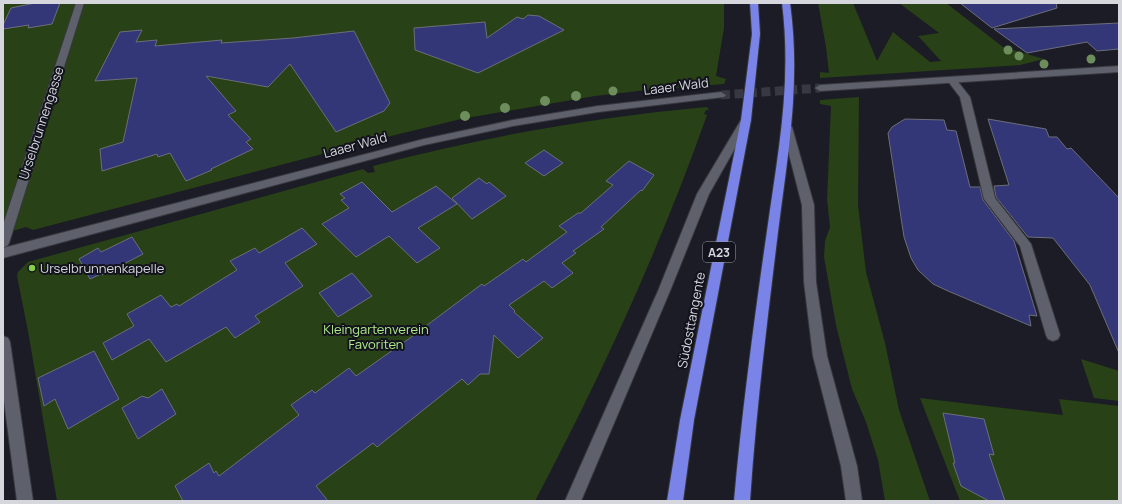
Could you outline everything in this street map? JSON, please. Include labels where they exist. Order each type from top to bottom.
[{"type":"highway","name":"Südosttangente","points":[[675,501],[687,420],[746,120],[756,34],[754,3]]},
{"type":"highway","points":[[742,501],[747,428],[787,127],[790,76],[790,35],[786,3]]},
{"type":"street","name":"Urselbrunnengasse","points":[[3,243],[80,3]]},
{"type":"street","points":[[820,88],[1119,69]]},
{"type":"street","points":[[952,80],[966,97],[990,198],[1024,244],[1053,335]]},
{"type":"street","name":"Laaer Wald","points":[[3,252],[424,142],[513,123],[598,109],[721,95]]},
{"type":"street","points":[[573,501],[664,292],[702,194],[746,120]]},
{"type":"street","points":[[787,127],[808,205],[810,282],[820,356],[849,466],[854,501]]},
{"type":"street","points":[[3,342],[25,501]]},
{"type":"green space","points":[[3,3],[724,3],[724,28],[716,76],[726,79],[724,84],[595,96],[461,119],[33,230],[26,227],[3,234]]},
{"type":"green space","points":[[818,3],[853,3],[877,61],[893,32],[930,62],[941,61],[918,36],[939,33],[899,3],[946,3],[1003,47],[1044,59],[1020,65],[820,78],[820,72],[829,73]]},
{"type":"green space","points":[[859,97],[858,205],[866,272],[885,343],[899,410],[930,501],[885,501],[878,460],[866,422],[852,389],[836,325],[824,257],[825,241],[830,227],[827,199],[831,106],[820,104],[820,100]]},
{"type":"green space","name":"Kleingartenverein Favoriten","points":[[707,107],[709,110],[706,110],[704,114],[707,115],[689,165],[649,263],[606,359],[535,501],[57,501],[28,331],[17,276],[18,272],[28,262],[363,169],[368,173],[375,172],[373,166],[456,146],[581,122]]},
{"type":"green space","points":[[1081,359],[1119,371],[1119,401],[1094,398]]},
{"type":"green space","points":[[920,398],[1063,415],[1059,399],[1119,406],[1119,501],[960,501]]},
{"type":"building","points":[[35,3],[60,3],[52,24],[28,28],[29,25],[3,29],[3,25],[11,8]]},
{"type":"building","points":[[960,3],[1056,3],[1057,8],[992,28]]},
{"type":"building","points":[[528,15],[539,16],[564,30],[478,73],[415,50],[414,28],[485,22],[487,38],[517,17],[523,19]]},
{"type":"building","points":[[1119,23],[1119,49],[1097,51],[1087,42],[1027,53],[994,29]]},
{"type":"building","points":[[142,30],[136,42],[157,40],[155,46],[222,40],[221,43],[293,38],[354,31],[390,103],[384,111],[336,132],[290,64],[268,87],[206,76],[236,111],[228,115],[251,139],[246,142],[253,149],[211,169],[212,170],[186,181],[170,153],[158,157],[157,154],[102,171],[100,149],[123,142],[137,78],[95,81],[120,32]]},
{"type":"building","points":[[905,119],[944,120],[947,130],[956,131],[970,187],[980,187],[983,200],[1014,241],[1037,316],[1029,315],[1031,326],[933,284],[918,270],[911,258],[904,237],[888,133],[892,127]]},
{"type":"building","points":[[988,119],[1046,129],[1049,137],[1057,137],[1067,149],[1071,148],[1119,198],[1119,353],[1090,285],[1053,238],[1028,237],[996,197],[994,186],[1009,185]]},
{"type":"building","points":[[544,150],[563,163],[544,176],[525,163]]},
{"type":"building","points":[[629,161],[654,175],[642,191],[641,190],[601,227],[604,229],[573,251],[576,253],[562,263],[573,273],[552,288],[544,281],[509,305],[515,311],[514,312],[543,338],[518,358],[494,335],[489,374],[480,374],[468,385],[462,379],[377,447],[373,443],[316,486],[328,501],[183,501],[175,486],[209,463],[214,473],[216,471],[219,476],[299,415],[291,405],[312,390],[315,393],[349,368],[356,376],[482,284],[484,286],[523,259],[526,262],[567,232],[559,226],[578,213],[581,213],[613,185],[606,181]]},
{"type":"building","points":[[479,178],[487,184],[489,182],[506,196],[472,219],[452,198]]},
{"type":"building","points":[[362,182],[392,212],[436,186],[457,204],[418,228],[440,248],[417,263],[389,236],[356,257],[322,224],[349,208],[341,200],[345,198],[340,194]]},
{"type":"building","points":[[302,228],[317,244],[285,263],[303,286],[255,316],[260,322],[235,338],[226,327],[166,362],[149,339],[112,360],[103,343],[134,326],[127,314],[161,295],[171,307],[177,304],[179,306],[237,270],[230,261],[255,248],[259,253]]},
{"type":"building","points":[[132,237],[143,254],[102,275],[101,274],[90,279],[79,259],[98,248],[101,252]]},
{"type":"building","points":[[352,273],[372,296],[338,317],[319,293]]},
{"type":"building","points":[[94,351],[119,399],[68,429],[55,399],[44,406],[38,378]]},
{"type":"building","points":[[162,389],[176,414],[138,439],[122,408],[142,396],[148,398]]},
{"type":"building","points":[[943,413],[984,419],[994,455],[989,454],[1005,501],[989,501],[961,486],[953,463],[955,463]]},
{"type":"tunnel","points":[[721,95],[820,88]]},
{"type":"place","name":"Urselbrunnenkapelle","points":[[32,268]]}]
